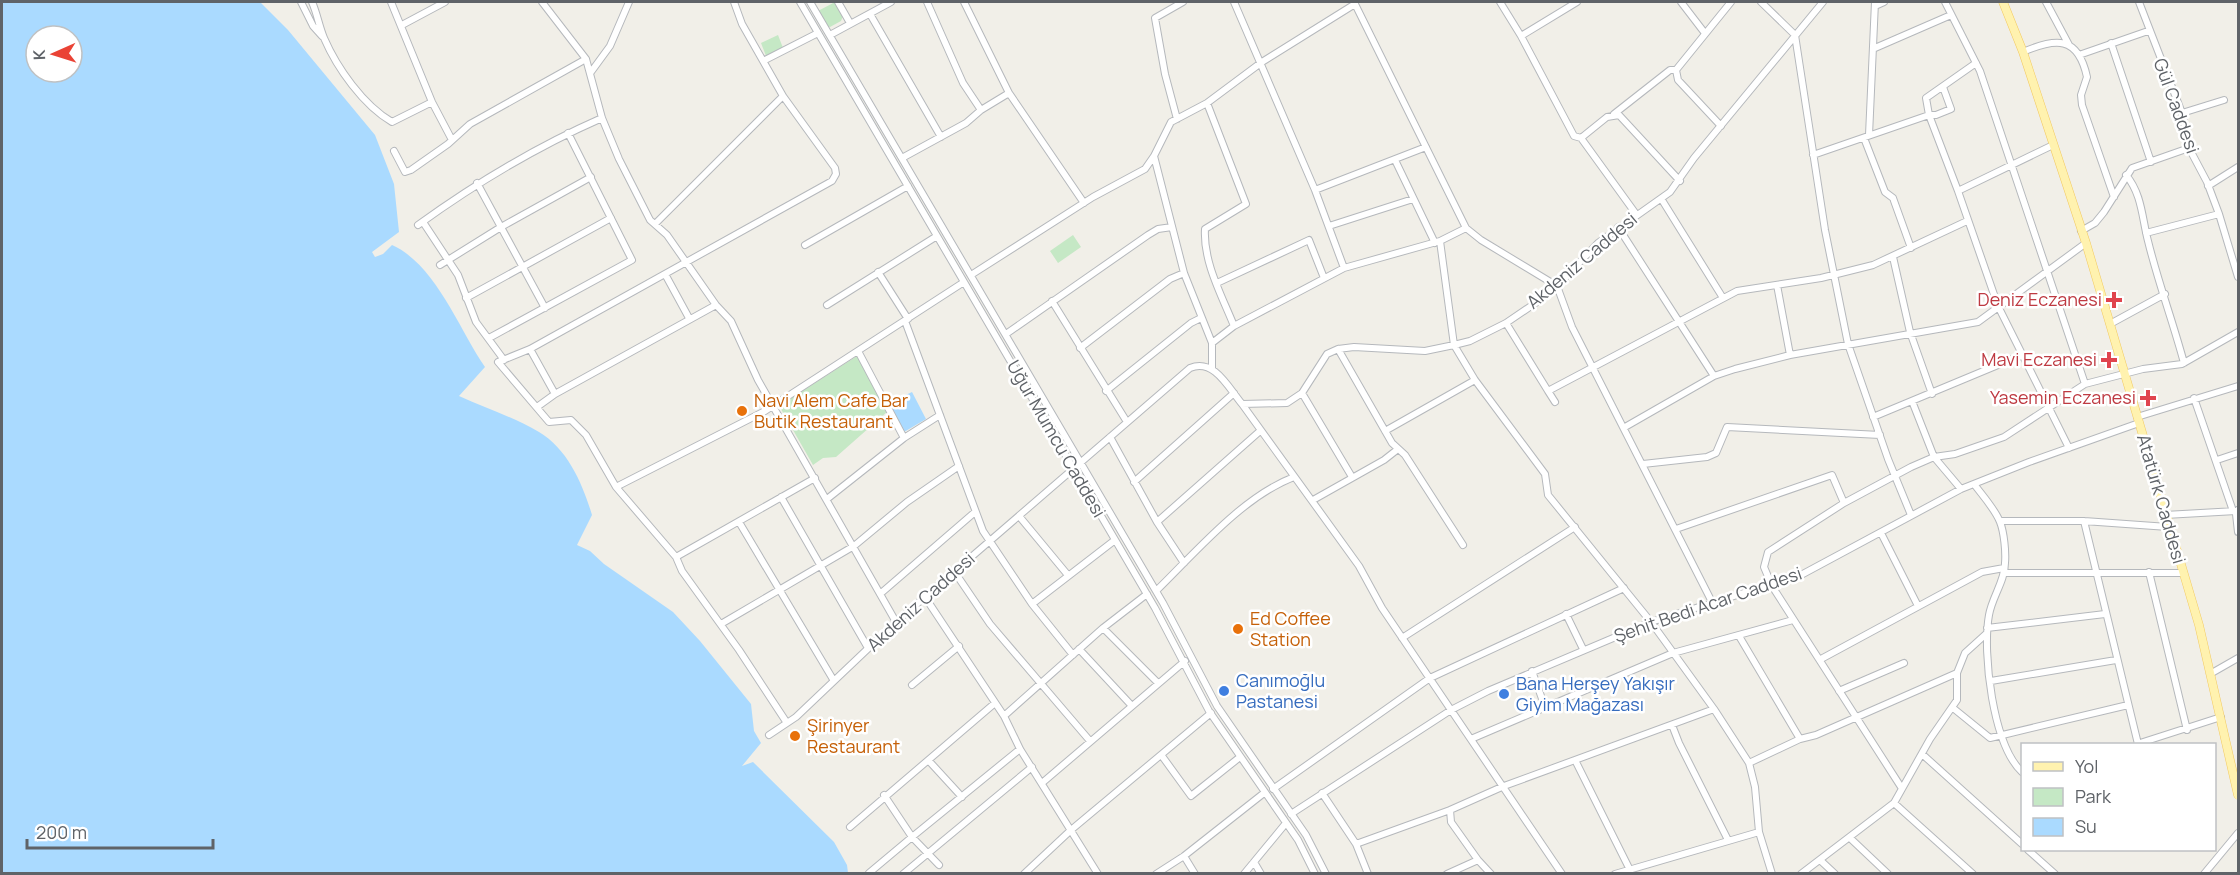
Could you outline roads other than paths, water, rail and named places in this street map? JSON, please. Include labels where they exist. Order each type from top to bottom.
[{"type":"main road","name":"Atatürk Caddesi","points":[[2003,2],[2023,52],[2086,243],[2125,374],[2183,573],[2221,717],[2238,795]]},
{"type":"street","points":[[301,2],[313,27],[325,39]]},
{"type":"street","points":[[312,2],[325,39],[351,83],[369,104],[392,122],[432,102]]},
{"type":"street","points":[[391,2],[432,102],[452,140]]},
{"type":"street","points":[[402,25],[446,2]]},
{"type":"street","points":[[542,2],[586,59],[591,72],[595,100],[638,199],[730,321],[746,358],[896,622]]},
{"type":"street","points":[[591,72],[610,46],[629,2]]},
{"type":"street","points":[[734,2],[742,24],[783,96],[833,165],[836,171],[834,179],[530,349],[498,362],[549,422],[571,420],[586,435],[616,487],[676,557],[677,564],[707,609],[721,624],[787,723]]},
{"type":"street","name":"Uğur Mumcu Caddesi","points":[[800,2],[1147,594],[1211,713],[1286,823],[1315,873]]},
{"type":"street","name":"Uğur Mumcu Caddesi","points":[[810,2],[1156,591],[1217,706],[1306,835],[1326,873]]},
{"type":"street","points":[[837,2],[850,23]]},
{"type":"street","points":[[830,35],[890,2]]},
{"type":"street","points":[[927,2],[963,83],[981,110]]},
{"type":"street","points":[[964,2],[1009,93],[1084,202]]},
{"type":"street","points":[[1177,119],[1165,75],[1155,18],[1184,2]]},
{"type":"street","points":[[1234,2],[1262,62],[1272,93],[1315,190],[1344,268]]},
{"type":"street","points":[[1500,2],[1521,36],[1574,136],[1581,138],[1636,214]]},
{"type":"street","points":[[1521,36],[1577,2]]},
{"type":"street","points":[[1682,2],[1704,32]]},
{"type":"street","points":[[1721,126],[1678,80],[1676,70],[1704,32],[1731,2]]},
{"type":"street","points":[[1761,2],[1795,35],[1813,155],[1848,344],[1911,515]]},
{"type":"street","name":"Akdeniz Caddesi","points":[[1338,349],[1354,347],[1425,351],[1470,341],[1506,323],[1557,286],[1598,243],[1618,227],[1662,200],[1680,181],[1694,158],[1823,2]]},
{"type":"street","points":[[1884,2],[1875,4],[1875,48],[1866,137],[1885,192],[1893,198],[1911,248]]},
{"type":"street","points":[[1945,2],[1976,63],[2085,384]]},
{"type":"street","points":[[2046,2],[2069,45],[2079,55],[2087,77],[2081,95],[2082,105],[2114,197]]},
{"type":"street","name":"Gül Caddesi","points":[[2139,2],[2148,31],[2182,113],[2189,148],[2219,214],[2238,277]]},
{"type":"street","points":[[971,275],[1084,202],[1145,169],[1154,156],[1167,127],[1177,119],[1207,103],[1262,62],[1354,3],[1466,228],[1481,240],[1557,286],[1572,327],[1625,427],[1713,604]]},
{"type":"street","points":[[870,14],[941,137]]},
{"type":"street","points":[[1875,48],[1951,15]]},
{"type":"street","points":[[2079,55],[2148,31]]},
{"type":"street","points":[[763,61],[818,33]]},
{"type":"street","points":[[2023,52],[2046,42],[2059,41],[2069,45]]},
{"type":"street","points":[[2110,43],[2151,162]]},
{"type":"street","points":[[394,151],[405,172],[480,118],[586,59]]},
{"type":"street","points":[[1976,63],[1926,98],[1929,115],[1998,306],[2069,448]]},
{"type":"street","points":[[1581,138],[1670,70],[1676,70]]},
{"type":"street","points":[[1813,155],[1951,109],[1943,87]]},
{"type":"street","points":[[902,158],[966,123],[981,110],[1009,93]]},
{"type":"street","points":[[655,224],[783,96]]},
{"type":"street","points":[[2182,113],[2224,100]]},
{"type":"street","points":[[1207,103],[1246,204],[1205,229],[1205,240],[1217,283],[1234,326]]},
{"type":"street","points":[[1614,114],[1626,120],[1680,181]]},
{"type":"street","points":[[504,360],[476,322],[449,260],[421,223],[477,183],[568,133],[602,118]]},
{"type":"street","points":[[489,338],[632,260],[568,133]]},
{"type":"street","points":[[1958,191],[2053,145]]},
{"type":"street","points":[[1315,190],[1426,147]]},
{"type":"street","points":[[2081,231],[2095,223],[2132,168],[2189,148]]},
{"type":"street","points":[[1154,156],[1184,273],[1212,343],[1212,368]]},
{"type":"street","points":[[1395,160],[1437,242],[1454,345],[1475,380],[1545,474],[1548,495],[1650,622],[1714,709],[1749,763],[1755,787],[1758,832],[1772,873]]},
{"type":"street","points":[[2208,186],[2238,167]]},
{"type":"street","points":[[2126,175],[2134,184],[2184,363]]},
{"type":"street","points":[[440,265],[501,227],[591,177]]},
{"type":"street","points":[[477,183],[545,308]]},
{"type":"street","points":[[805,245],[908,186]]},
{"type":"street","points":[[1329,226],[1413,199]]},
{"type":"street","points":[[1662,200],[1723,298]]},
{"type":"street","points":[[2146,233],[2219,214]]},
{"type":"street","points":[[466,297],[611,218]]},
{"type":"street","points":[[1548,391],[1679,320],[1744,289],[1834,275],[1893,257],[1967,221]]},
{"type":"street","points":[[1006,334],[1148,235],[1158,229],[1172,227]]},
{"type":"street","points":[[1618,227],[1714,376]]},
{"type":"street","points":[[1212,343],[1234,326],[1344,268],[1437,242],[1466,228]]},
{"type":"street","points":[[827,305],[937,236]]},
{"type":"street","points":[[1217,283],[1309,240],[1324,278]]},
{"type":"street","points":[[1625,427],[1714,376],[1790,355],[1910,332],[1978,322],[2086,243]]},
{"type":"street","points":[[1893,257],[1910,332],[1932,394]]},
{"type":"street","points":[[878,272],[906,320],[975,512],[989,542],[1032,604],[1073,655]]},
{"type":"street","points":[[1080,348],[1170,279],[1184,273]]},
{"type":"street","points":[[665,274],[689,318]]},
{"type":"street","points":[[616,487],[651,466],[740,425],[964,282]]},
{"type":"street","points":[[1777,285],[1790,355]]},
{"type":"street","points":[[2110,324],[2165,294]]},
{"type":"street","points":[[1052,301],[1126,422]]},
{"type":"street","points":[[537,407],[555,394],[716,305]]},
{"type":"street","points":[[1106,391],[1191,323],[1201,318]]},
{"type":"street","points":[[1506,323],[1555,402]]},
{"type":"street","points":[[1901,787],[1855,717],[1821,659],[1772,586],[1764,567],[1768,552],[1844,503],[1895,476],[1934,457],[1954,454],[2004,437],[2085,384],[2184,363],[2238,332]]},
{"type":"street","points":[[530,349],[555,394]]},
{"type":"street","points":[[1242,404],[1287,403],[1302,393],[1327,354],[1338,349],[1385,431],[1398,449],[1406,455],[1463,545]]},
{"type":"street","points":[[858,351],[904,438]]},
{"type":"street","points":[[1873,417],[2022,355]]},
{"type":"street","points":[[1080,461],[1190,368],[1200,364],[1212,368],[1242,404],[1359,566],[1402,638],[1562,873]]},
{"type":"street","points":[[1385,431],[1475,380]]},
{"type":"street","name":"Şehit Bedi Acar Caddesi","points":[[1291,814],[1451,710],[1532,671],[1650,622],[1772,586],[1820,566],[1961,489],[2194,398],[2238,386]]},
{"type":"street","points":[[1134,482],[1233,393]]},
{"type":"street","points":[[1302,393],[1352,477]]},
{"type":"street","points":[[2194,398],[2236,510],[2238,532]]},
{"type":"street","points":[[1912,401],[1934,457],[1961,489]]},
{"type":"street","points":[[827,499],[904,438],[940,415]]},
{"type":"street","points":[[1643,465],[1707,457],[1716,453],[1727,427],[1880,435]]},
{"type":"street","points":[[1156,522],[1260,431]]},
{"type":"street","points":[[1110,437],[1156,522],[1184,563]]},
{"type":"street","points":[[1313,500],[1398,449]]},
{"type":"street","points":[[2217,460],[2238,453]]},
{"type":"street","name":"Akdeniz Caddesi","points":[[769,735],[787,723],[896,622],[1074,469],[1080,461]]},
{"type":"street","points":[[721,624],[822,567],[854,546],[907,502],[959,466]]},
{"type":"street","points":[[1676,529],[1832,475],[1844,503]]},
{"type":"street","points":[[1156,591],[1266,489],[1294,477]]},
{"type":"street","points":[[676,557],[814,478]]},
{"type":"street","points":[[1974,484],[2000,521],[2004,571],[1989,612],[1987,631],[1991,681],[2000,737],[2014,764],[2021,771]]},
{"type":"street","points":[[781,497],[868,648]]},
{"type":"street","points":[[2165,515],[2236,510]]},
{"type":"street","points":[[880,594],[975,512]]},
{"type":"street","points":[[1019,516],[1067,574]]},
{"type":"street","points":[[2000,521],[2084,521],[2168,527]]},
{"type":"street","points":[[2084,521],[2137,743]]},
{"type":"street","points":[[740,522],[834,681]]},
{"type":"street","points":[[1402,638],[1575,527]]},
{"type":"street","points":[[1881,533],[1918,606]]},
{"type":"street","points":[[1032,604],[1067,574],[1115,540]]},
{"type":"street","points":[[954,571],[990,624],[1089,741]]},
{"type":"street","points":[[1821,659],[1982,572],[2183,573]]},
{"type":"street","points":[[2149,572],[2187,730]]},
{"type":"street","points":[[1273,789],[1430,678],[1624,588]]},
{"type":"street","points":[[1004,716],[1102,628],[1147,594]]},
{"type":"street","points":[[925,597],[1004,716],[1020,749],[1098,873]]},
{"type":"street","points":[[1566,614],[1583,649]]},
{"type":"street","points":[[1802,873],[1894,803],[1901,787],[1958,700],[1957,673],[1965,653],[1987,631],[2105,614]]},
{"type":"street","points":[[1471,739],[1673,653],[1793,620]]},
{"type":"street","points":[[1102,628],[1158,683]]},
{"type":"street","points":[[1739,636],[1800,739]]},
{"type":"street","points":[[912,685],[959,645]]},
{"type":"street","points":[[1079,649],[1132,706]]},
{"type":"street","points":[[1042,783],[1158,683],[1192,657]]},
{"type":"street","points":[[2210,674],[2238,658]]},
{"type":"street","points":[[1991,681],[2116,660]]},
{"type":"street","points":[[1839,691],[1904,663]]},
{"type":"street","points":[[1532,671],[1545,706]]},
{"type":"street","points":[[1749,763],[1957,673]]},
{"type":"street","points":[[850,827],[884,795],[929,761],[994,703]]},
{"type":"street","points":[[1953,708],[1989,738],[2128,705]]},
{"type":"street","points":[[1356,844],[1450,810],[1504,786],[1714,709]]},
{"type":"street","points":[[1024,873],[1071,830],[1211,713]]},
{"type":"street","points":[[2141,743],[2187,730],[2221,717]]},
{"type":"street","points":[[1672,725],[1728,840]]},
{"type":"street","points":[[869,873],[1020,749]]},
{"type":"street","points":[[1922,754],[2021,840]]},
{"type":"street","points":[[1162,756],[1191,796],[1240,757]]},
{"type":"street","points":[[1575,760],[1629,868]]},
{"type":"street","points":[[929,761],[962,797]]},
{"type":"street","points":[[903,873],[1032,767]]},
{"type":"street","points":[[1156,873],[1184,856],[1264,793]]},
{"type":"street","points":[[1322,793],[1356,844],[1368,873]]},
{"type":"street","points":[[884,795],[912,837],[939,865]]},
{"type":"street","points":[[1894,803],[1973,873]]},
{"type":"street","points":[[1450,810],[1451,822],[1478,860],[1491,873]]},
{"type":"street","points":[[1244,873],[1286,823]]},
{"type":"street","points":[[1615,873],[1758,832]]},
{"type":"street","points":[[2204,873],[2238,833]]},
{"type":"street","points":[[1850,838],[1887,873]]},
{"type":"street","points":[[2030,851],[2055,873]]},
{"type":"street","points":[[1184,856],[1196,873]]},
{"type":"street","points":[[1447,873],[1478,860]]},
{"type":"street","points":[[1820,860],[1835,873]]},
{"type":"street","points":[[1254,861],[1261,873]]},
{"type":"water","points":[[2,2],[260,2],[288,30],[375,135],[394,184],[399,232],[372,252],[375,257],[383,254],[392,245],[407,254],[421,267],[445,299],[485,367],[459,396],[539,432],[558,448],[579,480],[592,515],[577,545],[590,551],[604,564],[673,612],[700,641],[751,704],[754,731],[761,743],[742,766],[753,762],[834,842],[847,865],[848,873],[2,873]]},
{"type":"water","points":[[912,392],[926,419],[904,432],[889,403]]},
{"type":"place","name":"Deniz Eczanesi","points":[[2114,300]]},
{"type":"place","name":"Mavi Eczanesi","points":[[2109,360]]},
{"type":"place","name":"Yasemin Eczanesi","points":[[2148,398]]},
{"type":"place","name":"Navi Alem Cafe Bar Butik Restaurant","points":[[742,411]]},
{"type":"place","name":"Ed Coffee Station","points":[[1238,629]]},
{"type":"place","name":"Canımoğlu Pastanesi","points":[[1224,691]]},
{"type":"place","name":"Bana Herşey Yakışır Giyim Mağazası","points":[[1504,694]]},
{"type":"place","name":"Şirinyer Restaurant","points":[[795,736]]}]
